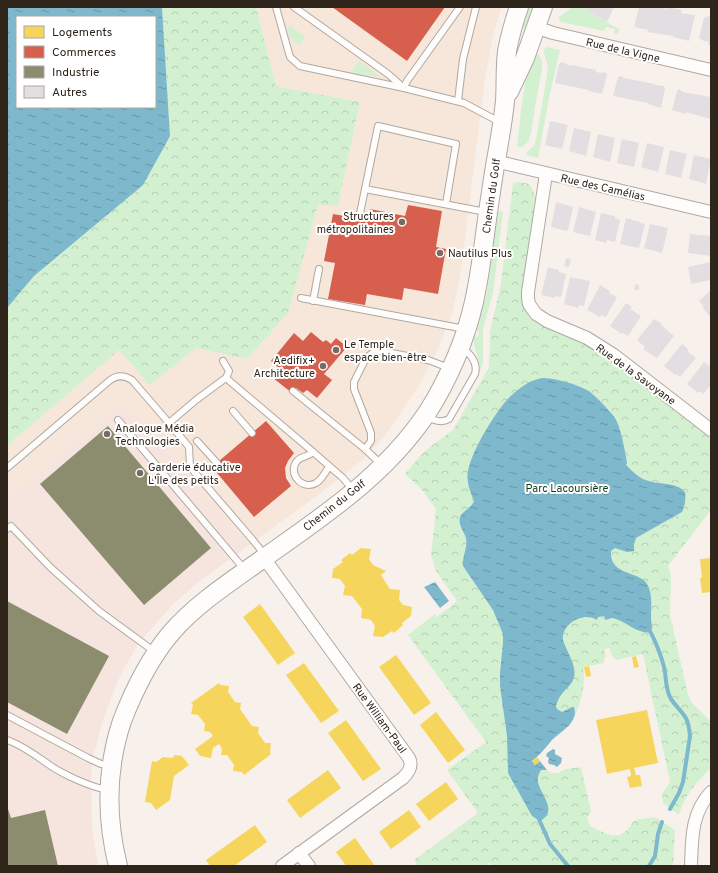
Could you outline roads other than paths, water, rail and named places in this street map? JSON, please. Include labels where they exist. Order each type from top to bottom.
[{"type":"street","name":"Chemin du Golf","points":[[118,866],[110,818],[109,790],[116,741],[127,710],[142,676],[156,652],[172,632],[196,609],[354,491],[382,466],[425,416],[451,369],[466,330],[477,287],[505,102],[507,52],[519,7]]},
{"type":"street","name":"Chemin du Golf","points":[[505,102],[525,58],[543,7]]},
{"type":"street","name":"Rue de la Vigne","points":[[535,27],[553,33],[711,70]]},
{"type":"street","name":"Rue des Camélias","points":[[496,161],[711,212]]},
{"type":"street","name":"Rue de la Savoyane","points":[[546,174],[528,292],[528,298],[532,309],[540,317],[575,332],[614,355],[711,430]]},
{"type":"street","name":"Rue William-Paul","points":[[264,558],[409,758],[411,764],[409,770],[403,778],[282,866]]},
{"type":"street","points":[[691,866],[695,819],[702,803],[711,792]]},
{"type":"street","points":[[299,853],[309,866]]},
{"type":"lane","points":[[276,7],[290,57],[300,66],[458,101],[494,119],[502,121]]},
{"type":"lane","points":[[294,7],[388,74],[404,88]]},
{"type":"lane","points":[[404,88],[407,81],[460,7]]},
{"type":"lane","points":[[458,101],[463,59],[476,7]]},
{"type":"lane","points":[[359,218],[378,126],[456,144],[446,204]]},
{"type":"lane","points":[[365,189],[488,212]]},
{"type":"lane","points":[[313,301],[319,269]]},
{"type":"lane","points":[[301,298],[466,330]]},
{"type":"lane","points":[[425,416],[437,421],[446,421],[449,419],[475,374],[475,366],[472,357],[460,348]]},
{"type":"lane","points":[[365,449],[371,441],[371,433],[354,385],[357,374],[369,355],[375,351],[381,351],[428,360],[451,369]]},
{"type":"lane","points":[[169,423],[196,400],[226,378],[229,371],[223,361]]},
{"type":"lane","points":[[7,468],[109,381],[116,377],[122,376],[132,380],[190,447],[190,467],[248,534],[260,549],[264,558]]},
{"type":"lane","points":[[226,378],[313,452],[354,491]]},
{"type":"lane","points":[[293,391],[365,449],[382,466]]},
{"type":"lane","points":[[233,411],[252,433]]},
{"type":"lane","points":[[118,420],[246,571]]},
{"type":"lane","points":[[197,441],[217,463]]},
{"type":"lane","points":[[313,452],[297,461],[294,470],[295,476],[300,483],[308,485],[316,483],[329,467]]},
{"type":"lane","points":[[7,530],[11,526],[50,567],[99,611],[156,652]]},
{"type":"lane","points":[[7,715],[88,758],[101,764],[112,765]]},
{"type":"lane","points":[[7,740],[39,756],[48,764],[86,784],[109,790]]},
{"type":"water","points":[[7,7],[162,7],[170,136],[143,185],[34,276],[7,308]]},
{"type":"water","points":[[542,378],[565,382],[582,388],[590,392],[598,399],[617,422],[624,446],[627,463],[626,465],[643,479],[673,485],[681,489],[685,492],[685,505],[682,512],[636,538],[634,551],[627,552],[615,548],[611,551],[612,559],[615,565],[643,580],[649,588],[651,596],[651,632],[642,632],[616,619],[612,618],[605,620],[604,616],[598,617],[597,620],[586,617],[580,618],[569,624],[563,634],[563,640],[575,674],[573,680],[563,692],[556,706],[557,709],[562,712],[574,707],[575,713],[572,722],[532,761],[535,765],[540,761],[547,770],[541,770],[538,776],[539,787],[548,807],[548,812],[540,821],[532,816],[508,773],[507,736],[500,686],[503,634],[493,610],[463,566],[466,538],[460,526],[460,517],[474,501],[468,483],[468,471],[474,453],[486,430],[500,408],[513,394],[534,380]]},
{"type":"water","points":[[435,582],[449,601],[440,608],[424,587]]},
{"type":"water","points":[[553,749],[555,750],[555,754],[562,758],[561,763],[557,767],[549,764],[549,758],[546,756],[547,753]]},
{"type":"waterway","points":[[648,628],[656,644],[662,662],[669,696],[686,718],[690,736],[683,782],[670,809]]},
{"type":"waterway","points":[[538,817],[550,844],[568,866]]},
{"type":"waterway","points":[[649,866],[655,856],[658,834],[662,822]]},
{"type":"place","name":"Structures métropolitaines","points":[[402,222]]},
{"type":"place","name":"Nautilus Plus","points":[[440,253]]},
{"type":"place","name":"Le Temple espace bien-être","points":[[336,350]]},
{"type":"place","name":"Aedifix+ Architecture","points":[[323,366]]},
{"type":"place","name":"Analogue Média Technologies","points":[[107,434]]},
{"type":"place","name":"Garderie éducative L'Île des petits","points":[[140,473]]},
{"type":"park label","name":"Parc Lacoursière","points":[[567,488]]}]
